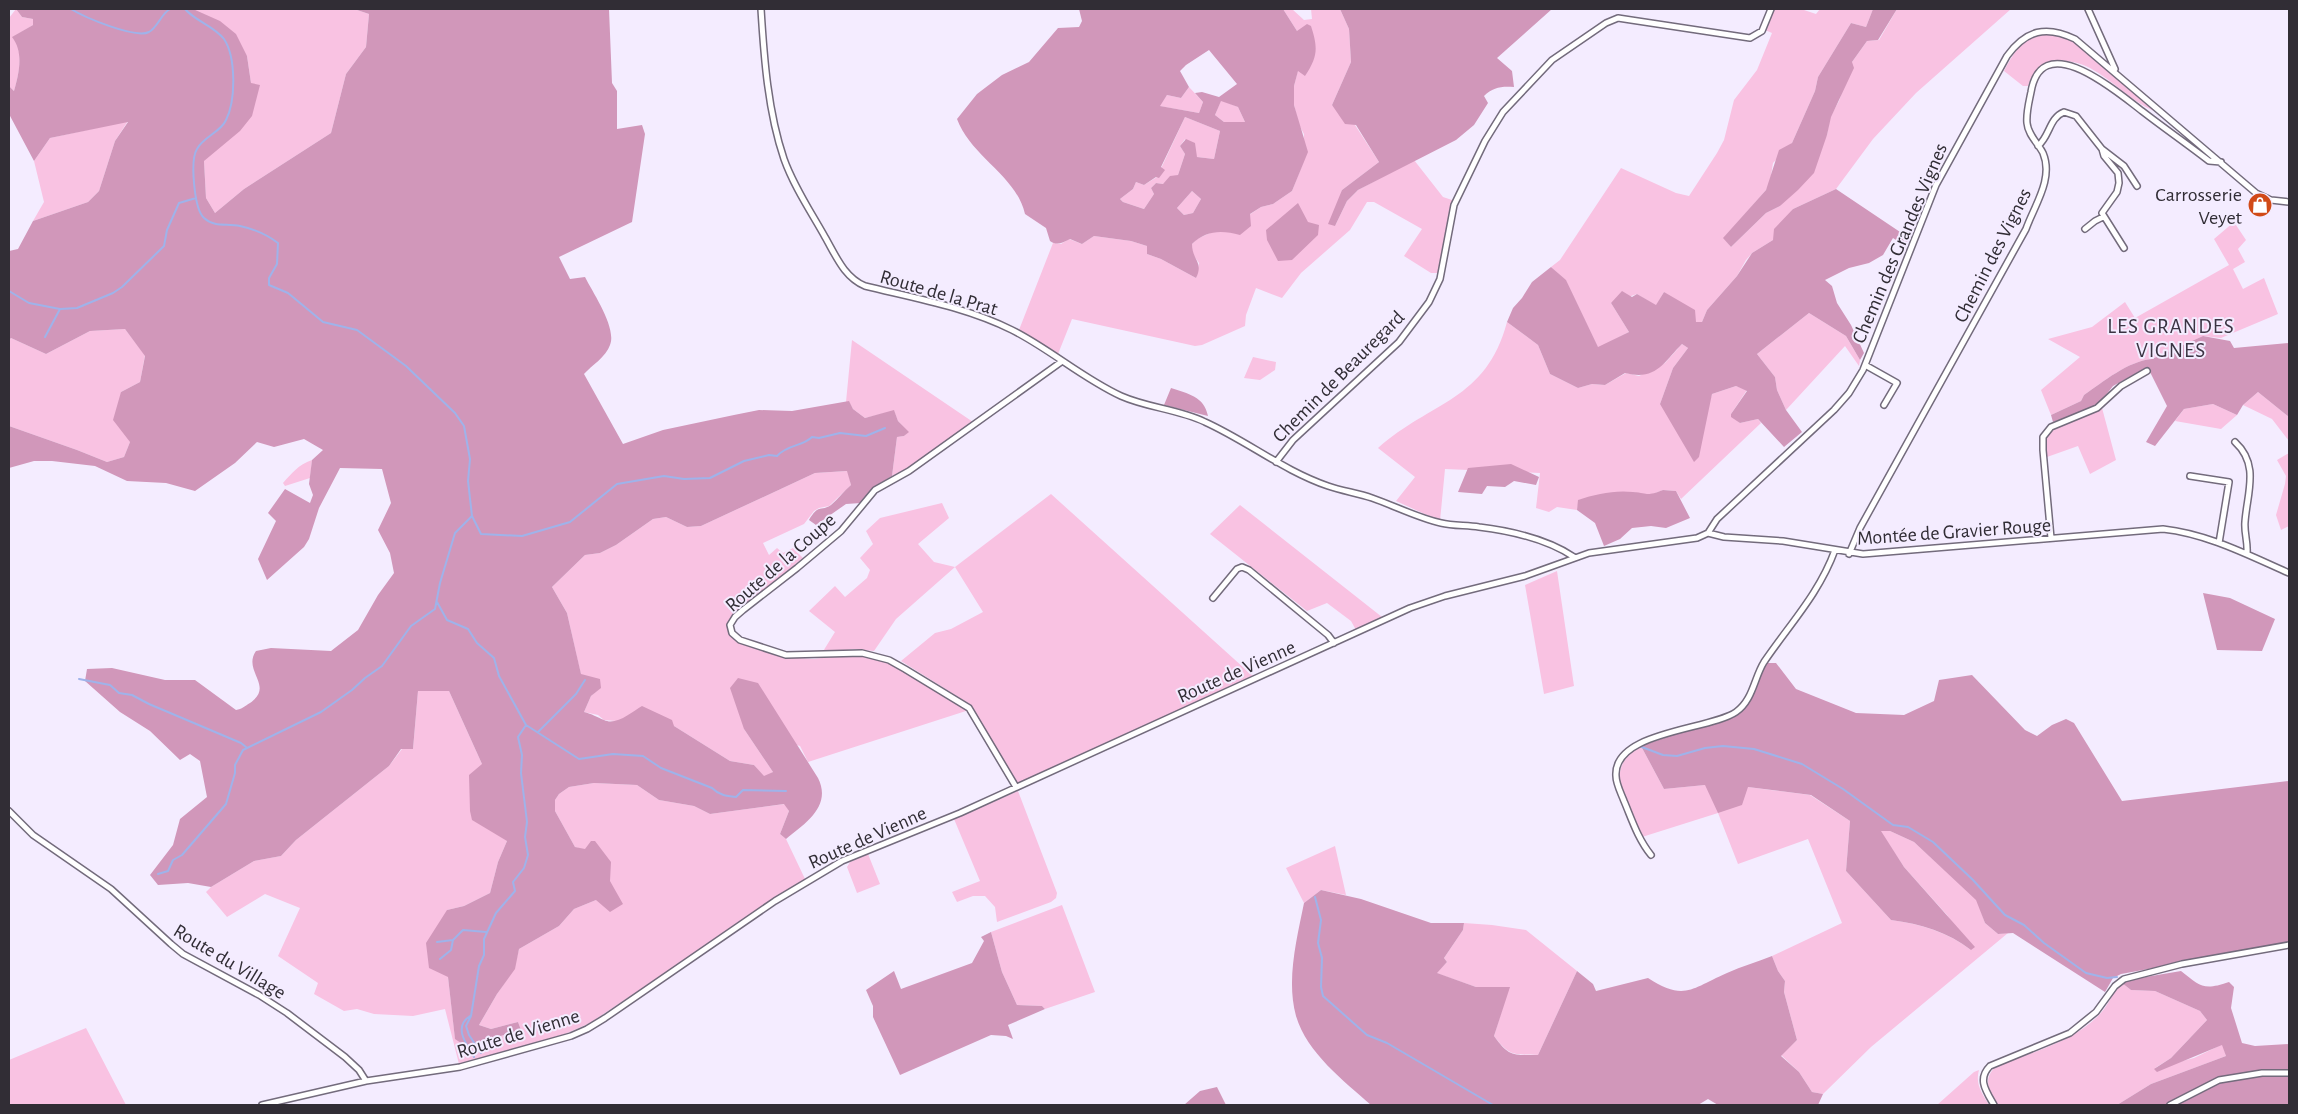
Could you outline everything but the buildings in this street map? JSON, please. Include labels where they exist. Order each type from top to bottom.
[{"type":"street","name":"Route de la Prat","points":[[762,9],[767,75],[776,129],[784,160],[796,186],[850,278],[865,286],[977,315],[1028,339],[1061,362],[1104,387],[1140,404],[1181,413],[1206,422],[1276,462],[1328,487],[1371,498],[1442,523],[1524,535],[1565,551],[1574,557]]},
{"type":"street","name":"Chemin de Beauregard","points":[[1276,462],[1286,447],[1311,422],[1398,342],[1429,302],[1440,279],[1454,205],[1485,141],[1504,112],[1552,60],[1613,19],[1640,21],[1750,38],[1762,31],[1772,9]]},
{"type":"street","points":[[2088,9],[2116,72]]},
{"type":"street","name":"Chemin des Grandes Vignes","points":[[1708,533],[1717,519],[1834,410],[1849,392],[1865,366],[1940,176],[2014,47],[2027,36],[2052,31],[2064,33],[2084,45],[2256,193],[2271,200],[2289,202]]},
{"type":"street","name":"Chemin des Vignes","points":[[1849,554],[1865,520],[2026,229],[2042,191],[2046,172],[2045,159],[2032,137],[2027,123],[2033,80],[2040,69],[2056,65],[2076,68],[2096,76],[2209,161],[2215,164],[2221,162]]},
{"type":"street","points":[[2038,146],[2045,140],[2056,116],[2067,112],[2076,116],[2102,149],[2124,166],[2137,186]]},
{"type":"street","points":[[2102,149],[2104,156],[2116,170],[2119,183],[2114,200],[2102,213],[2124,248]]},
{"type":"street","points":[[2085,229],[2095,220],[2103,217]]},
{"type":"street","name":"Route de la Coupe","points":[[1016,787],[969,708],[963,702],[905,668],[889,660],[862,653],[786,656],[740,640],[732,633],[730,626],[743,610],[841,531],[876,490],[909,471],[1061,362]]},
{"type":"street","points":[[1865,366],[1897,383],[1884,405]]},
{"type":"street","points":[[2051,538],[2043,450],[2043,437],[2046,431],[2058,423],[2097,408],[2121,386],[2147,371]]},
{"type":"street","points":[[2235,442],[2251,472],[2244,524],[2248,541],[2247,553]]},
{"type":"street","points":[[2190,476],[2229,482],[2219,543]]},
{"type":"street","name":"Montée de Gravier Rouge","points":[[1574,557],[1602,550],[1697,538],[1708,533],[1724,537],[1776,540],[1849,554],[1892,553],[2164,529],[2186,532],[2219,543],[2247,553],[2289,573]]},
{"type":"street","points":[[1651,855],[1637,833],[1616,780],[1616,770],[1622,758],[1634,746],[1642,742],[1687,727],[1714,721],[1741,708],[1752,690],[1763,664],[1813,596],[1835,550]]},
{"type":"street","name":"Route de Vienne","points":[[262,1105],[366,1081],[460,1067],[580,1032],[822,872],[865,851],[960,813],[1423,603],[1525,576],[1574,557]]},
{"type":"street","points":[[1213,598],[1237,570],[1242,567],[1249,570],[1321,629],[1334,643]]},
{"type":"street","name":"Route du Village","points":[[9,811],[32,835],[111,889],[183,954],[259,995],[287,1013],[350,1062],[366,1081]]},
{"type":"street","points":[[1994,1105],[1982,1081],[1983,1075],[1990,1066],[2070,1033],[2096,1012],[2119,982],[2182,964],[2289,945]]},
{"type":"street","points":[[2170,1105],[2218,1080],[2262,1073],[2289,1073]]},
{"type":"shaded area","points":[[16,9],[22,17],[33,19],[33,25],[13,37],[19,56],[19,70],[14,91],[9,86],[9,18]]},
{"type":"shaded area","points":[[16,9],[193,9],[220,21],[236,34],[247,56],[251,83],[260,85],[252,116],[240,131],[204,161],[206,198],[215,213],[244,189],[331,133],[346,74],[366,47],[369,14],[354,9],[609,9],[612,83],[617,91],[617,129],[642,125],[645,134],[632,222],[559,257],[570,279],[585,277],[607,320],[610,329],[610,345],[602,357],[584,374],[623,444],[663,430],[759,410],[792,411],[849,401],[853,409],[865,418],[894,410],[898,421],[909,432],[904,436],[897,437],[892,476],[876,486],[861,503],[846,504],[816,525],[809,520],[815,511],[831,505],[851,485],[847,471],[815,473],[701,526],[687,527],[666,517],[653,519],[616,545],[600,553],[585,555],[552,587],[567,613],[581,674],[600,679],[601,688],[591,696],[584,712],[604,720],[614,721],[624,718],[642,706],[672,720],[674,726],[730,761],[754,765],[764,776],[773,772],[744,729],[730,688],[738,678],[758,683],[818,778],[822,797],[815,813],[809,820],[786,839],[780,834],[789,811],[784,804],[710,814],[694,806],[659,800],[637,785],[594,783],[569,787],[559,794],[555,800],[555,811],[575,847],[585,849],[591,841],[595,841],[611,862],[610,881],[623,904],[610,912],[596,900],[574,909],[559,926],[519,949],[515,969],[497,994],[479,1025],[491,1029],[518,1022],[521,1030],[480,1042],[470,1049],[455,1039],[448,977],[429,968],[426,943],[447,910],[464,906],[490,893],[498,862],[507,841],[472,820],[469,775],[482,764],[449,691],[418,691],[413,749],[401,749],[389,766],[296,840],[281,856],[254,861],[211,887],[188,883],[158,885],[150,875],[173,845],[180,819],[207,797],[200,761],[190,754],[180,760],[150,731],[120,712],[85,681],[87,669],[112,668],[165,680],[195,680],[236,710],[240,709],[257,697],[260,691],[253,665],[256,651],[271,648],[331,651],[358,630],[378,595],[394,573],[390,553],[378,530],[391,503],[382,469],[340,468],[319,508],[309,539],[304,547],[267,580],[258,559],[276,521],[268,513],[285,489],[310,503],[313,495],[309,484],[312,460],[323,450],[304,439],[274,447],[257,442],[235,463],[195,491],[166,483],[127,481],[95,466],[34,461],[9,468],[9,426],[107,462],[124,457],[130,442],[113,420],[121,392],[140,382],[145,356],[125,329],[90,331],[46,354],[11,338],[9,340],[9,251],[18,249],[33,221],[88,202],[99,191],[115,141],[128,122],[50,138],[34,161],[9,114],[9,86],[14,91],[19,63],[18,49],[12,37],[33,25],[33,19],[22,17]]},
{"type":"shaded area","points":[[193,9],[354,9],[369,14],[366,47],[346,74],[331,133],[244,189],[215,213],[206,198],[204,161],[251,83],[247,56]]},
{"type":"shaded area","points":[[1079,9],[1283,9],[1297,31],[1307,24],[1311,26],[1316,52],[1305,76],[1298,71],[1294,86],[1294,105],[1308,152],[1292,191],[1273,204],[1261,207],[1250,214],[1251,226],[1240,235],[1214,232],[1197,239],[1192,244],[1199,268],[1196,278],[1161,259],[1147,254],[1147,246],[1131,241],[1094,236],[1082,244],[1070,239],[1062,243],[1053,243],[1050,241],[1046,228],[1025,214],[1013,188],[972,144],[957,119],[977,94],[1002,75],[1029,62],[1058,28],[1079,27],[1082,21]],"holes":[[[1209,50],[1237,84],[1219,97],[1202,92],[1195,93],[1203,102],[1199,113],[1160,106],[1167,95],[1181,98],[1189,87],[1180,71]],[[1221,101],[1238,107],[1245,122],[1224,122],[1215,115]],[[1185,117],[1220,131],[1214,159],[1197,157],[1195,143],[1186,139],[1180,146],[1185,154],[1178,175],[1170,176],[1163,184],[1156,183],[1151,188],[1154,194],[1144,209],[1123,202],[1120,199],[1133,189],[1136,182],[1144,185],[1156,177],[1159,178],[1165,170],[1161,167]],[[1192,191],[1201,199],[1193,213],[1184,215],[1177,208]]]},
{"type":"shaded area","points":[[1283,9],[1292,9],[1304,20],[1312,19],[1311,9],[1340,9],[1349,29],[1351,62],[1332,105],[1355,125],[1379,162],[1342,190],[1335,226],[1347,201],[1358,190],[1414,160],[1443,197],[1455,201],[1448,220],[1439,273],[1431,273],[1404,256],[1422,229],[1374,202],[1367,202],[1350,230],[1301,273],[1282,298],[1256,288],[1246,315],[1245,326],[1202,345],[1195,346],[1072,319],[1058,354],[1019,330],[1053,243],[1061,244],[1069,239],[1082,244],[1094,236],[1131,241],[1147,246],[1147,254],[1161,259],[1196,278],[1199,263],[1192,253],[1192,244],[1197,239],[1212,232],[1225,231],[1261,207],[1273,204],[1292,191],[1303,163],[1304,134],[1299,125],[1294,105],[1294,86],[1298,70],[1305,75],[1297,31]]},
{"type":"shaded area","points":[[1340,9],[1552,9],[1497,58],[1512,71],[1514,87],[1498,88],[1484,96],[1488,103],[1474,125],[1456,140],[1358,190],[1347,201],[1335,226],[1328,224],[1342,190],[1379,162],[1356,125],[1345,124],[1332,105],[1351,62],[1349,29]]},
{"type":"shaded area","points":[[1773,9],[1801,9],[1816,14],[1820,9],[1873,9],[1866,27],[1851,23],[1818,77],[1815,91],[1792,143],[1773,163],[1770,182],[1766,190],[1724,238],[1731,247],[1766,213],[1780,206],[1827,135],[1830,117],[1839,101],[1852,62],[1867,41],[1879,40],[1897,9],[2011,9],[1916,93],[1873,139],[1836,189],[1793,209],[1773,240],[1752,253],[1746,260],[1737,276],[1707,310],[1702,322],[1696,322],[1664,292],[1656,306],[1637,294],[1611,303],[1629,332],[1598,348],[1566,281],[1551,267],[1560,260],[1621,168],[1676,193],[1689,196],[1724,140],[1734,100],[1757,70],[1772,33],[1765,30]]},
{"type":"shaded area","points":[[1873,9],[1897,9],[1878,40],[1867,41],[1852,62],[1854,68],[1831,117],[1814,173],[1780,206],[1766,213],[1731,247],[1723,238],[1766,190],[1779,150],[1792,143],[1815,91],[1818,77],[1851,23],[1866,27]]},
{"type":"shaded area","points":[[2048,34],[2071,40],[2154,111],[2137,102],[2098,73],[2081,64],[2053,61],[2045,64],[2032,76],[2028,86],[2023,86],[2004,71],[2012,56],[2021,45],[2032,38]]},
{"type":"shaded area","points":[[1189,87],[1203,102],[1199,113],[1159,106],[1167,95],[1181,98]]},
{"type":"shaded area","points":[[1221,100],[1238,107],[1245,122],[1224,122],[1215,115]]},
{"type":"shaded area","points":[[1185,117],[1220,131],[1214,159],[1197,157],[1185,139],[1180,146],[1185,154],[1178,175],[1163,184],[1156,183],[1151,188],[1154,194],[1144,209],[1123,202],[1120,199],[1133,189],[1136,182],[1144,185],[1157,177]]},
{"type":"shaded area","points":[[128,121],[115,141],[99,191],[88,202],[33,221],[44,202],[34,161],[50,138]]},
{"type":"shaded area","points":[[1836,189],[1909,238],[1905,246],[1893,238],[1883,255],[1869,263],[1849,268],[1825,280],[1832,286],[1837,303],[1851,325],[1864,353],[1860,360],[1846,336],[1809,313],[1757,354],[1775,377],[1777,390],[1786,410],[1802,432],[1784,447],[1758,419],[1740,423],[1731,417],[1731,414],[1747,391],[1736,386],[1712,394],[1699,457],[1694,462],[1660,404],[1673,368],[1688,348],[1682,344],[1664,364],[1652,372],[1644,375],[1625,373],[1605,385],[1592,384],[1578,388],[1550,374],[1538,345],[1507,322],[1513,308],[1532,282],[1551,267],[1566,280],[1598,347],[1629,332],[1611,303],[1622,291],[1632,297],[1637,294],[1656,305],[1664,292],[1695,310],[1696,322],[1702,322],[1707,310],[1737,276],[1752,253],[1773,240],[1774,229],[1793,209]]},
{"type":"shaded area","points":[[1192,191],[1201,199],[1193,213],[1184,215],[1177,208]]},
{"type":"shaded area","points":[[1298,203],[1308,222],[1319,225],[1318,235],[1292,260],[1278,261],[1267,240],[1266,230]]},
{"type":"shaded area","points":[[2234,222],[2246,240],[2238,249],[2245,262],[2233,269],[2243,289],[2264,278],[2278,314],[2221,338],[2203,336],[2152,359],[2125,368],[2084,395],[2081,401],[2051,415],[2041,390],[2080,357],[2048,339],[2092,327],[2125,302],[2135,318],[2229,265],[2214,239]]},
{"type":"shaded area","points":[[1809,313],[1846,336],[1860,360],[1859,366],[1845,346],[1786,410],[1777,390],[1775,377],[1757,354]]},
{"type":"shaded area","points":[[1507,322],[1538,345],[1550,374],[1578,388],[1592,384],[1605,385],[1626,373],[1639,376],[1665,363],[1682,344],[1688,348],[1673,368],[1660,404],[1707,411],[1712,394],[1736,386],[1747,390],[1731,414],[1740,423],[1758,419],[1761,423],[1681,499],[1676,491],[1663,490],[1648,496],[1633,492],[1579,500],[1577,510],[1557,507],[1549,512],[1536,508],[1540,473],[1445,469],[1440,521],[1396,501],[1415,477],[1378,448],[1398,432],[1454,397],[1471,384],[1485,368],[1498,348]]},
{"type":"shaded area","points":[[125,329],[145,355],[140,382],[121,392],[130,442],[124,457],[107,462],[9,426],[9,340],[11,338],[46,354],[90,331]]},
{"type":"shaded area","points":[[2203,336],[2230,341],[2234,348],[2289,343],[2289,417],[2258,392],[2243,405],[2237,415],[2213,404],[2184,409],[2155,446],[2146,442],[2167,406],[2150,372],[2144,369],[2113,386],[2102,400],[2089,410],[2053,422],[2051,415],[2081,401],[2084,395],[2116,373]]},
{"type":"shaded area","points":[[852,340],[973,422],[908,468],[892,476],[897,437],[904,436],[908,432],[898,421],[894,411],[865,418],[853,409],[849,402],[846,402]]},
{"type":"shaded area","points":[[1253,357],[1276,362],[1275,370],[1260,380],[1244,378]]},
{"type":"shaded area","points":[[1171,388],[1189,394],[1199,400],[1206,409],[1208,416],[1164,405]]},
{"type":"shaded area","points":[[2258,392],[2289,417],[2289,441],[2272,419],[2243,405]]},
{"type":"shaded area","points":[[2213,404],[2237,415],[2221,429],[2175,421],[2184,409]]},
{"type":"shaded area","points":[[2102,408],[2116,460],[2090,474],[2078,446],[2047,457],[2045,439],[2050,430]]},
{"type":"shaded area","points":[[2289,453],[2289,526],[2281,530],[2276,515],[2286,476],[2277,460]]},
{"type":"shaded area","points":[[312,460],[310,478],[285,486],[283,483],[292,473],[303,464]]},
{"type":"shaded area","points":[[1511,464],[1539,477],[1536,485],[1514,481],[1505,487],[1487,486],[1482,494],[1458,492],[1468,468]]},
{"type":"shaded area","points":[[848,471],[851,485],[829,506],[814,511],[804,524],[763,543],[769,555],[777,548],[783,553],[793,548],[803,558],[732,617],[728,622],[728,634],[737,641],[782,657],[813,659],[850,655],[878,659],[893,665],[969,710],[808,762],[800,746],[744,729],[773,772],[764,777],[754,765],[730,761],[674,726],[604,720],[598,715],[584,712],[591,696],[600,688],[581,675],[567,613],[552,587],[585,555],[600,553],[616,545],[653,519],[666,517],[687,527],[701,526],[815,473]]},
{"type":"shaded area","points":[[1663,490],[1676,491],[1690,518],[1666,528],[1651,526],[1632,528],[1620,539],[1604,546],[1595,523],[1577,510],[1578,500],[1598,494],[1633,492],[1650,494]]},
{"type":"shaded area","points":[[1051,494],[1254,677],[1017,784],[971,705],[901,661],[935,633],[951,629],[983,612],[955,567]]},
{"type":"shaded area","points":[[942,503],[949,518],[918,544],[934,562],[955,567],[896,619],[874,651],[855,649],[822,653],[835,632],[809,611],[835,586],[845,597],[867,578],[870,570],[860,558],[873,544],[866,531],[880,518]]},
{"type":"shaded area","points":[[1240,505],[1382,617],[1356,630],[1351,621],[1327,603],[1307,611],[1210,534]]},
{"type":"shaded area","points":[[1557,571],[1574,686],[1544,694],[1525,585]]},
{"type":"shaded area","points":[[2203,593],[2230,598],[2275,619],[2262,651],[2217,650]]},
{"type":"shaded area","points":[[1767,663],[1776,663],[1796,689],[1856,713],[1904,715],[1934,701],[1939,680],[1972,675],[2025,730],[2037,736],[2052,725],[2066,719],[2074,723],[2122,801],[2289,781],[2289,943],[2121,974],[2113,978],[2105,992],[2013,933],[1998,934],[1985,923],[1976,900],[1914,842],[1890,831],[1881,831],[1904,867],[1975,947],[1971,950],[1953,938],[1934,930],[1891,920],[1846,871],[1850,821],[1811,795],[1748,787],[1742,805],[1718,813],[1705,785],[1664,789],[1641,746],[1737,713]]},
{"type":"shaded area","points":[[418,691],[449,691],[482,764],[507,841],[498,862],[490,893],[464,906],[447,910],[448,977],[455,1038],[480,1042],[521,1030],[518,1022],[491,1029],[479,1025],[514,969],[519,949],[559,926],[574,909],[596,900],[585,850],[575,847],[555,811],[555,800],[559,794],[569,787],[594,783],[637,785],[659,800],[694,806],[710,814],[785,804],[789,811],[780,834],[786,839],[805,879],[590,1023],[565,1034],[459,1064],[445,1009],[413,1016],[374,1014],[357,1009],[344,1011],[314,994],[318,983],[278,956],[300,908],[265,894],[227,917],[206,892],[254,861],[281,856],[296,840],[389,766],[402,749],[413,749]]},
{"type":"shaded area","points":[[1641,746],[1664,789],[1705,785],[1748,787],[1810,795],[1850,821],[1846,871],[1891,920],[1933,930],[1953,938],[1971,950],[1947,915],[1904,867],[1880,831],[1890,831],[1914,842],[1977,900],[1985,923],[1998,934],[2008,933],[1871,1047],[1823,1094],[1812,1092],[1799,1072],[1781,1055],[1797,1040],[1784,992],[1785,981],[1778,971],[1772,956],[1842,923],[1808,839],[1738,864],[1718,813],[1642,837],[1625,800],[1620,776],[1622,765],[1629,755]]},
{"type":"shaded area","points":[[1018,791],[1057,893],[1056,898],[1051,902],[997,922],[995,907],[985,896],[973,896],[957,902],[952,892],[980,881],[954,819]]},
{"type":"shaded area","points":[[1335,846],[1346,895],[1321,890],[1304,903],[1286,868]]},
{"type":"shaded area","points":[[868,854],[880,884],[857,893],[847,867],[850,862]]},
{"type":"shaded area","points":[[1321,890],[1361,899],[1431,923],[1464,923],[1463,930],[1444,958],[1447,962],[1437,973],[1476,987],[1510,987],[1494,1036],[1504,1048],[1517,1055],[1538,1055],[1577,971],[1593,984],[1596,991],[1648,978],[1661,985],[1680,991],[1696,988],[1772,956],[1778,971],[1785,981],[1784,992],[1797,1040],[1781,1056],[1799,1072],[1812,1092],[1823,1094],[1818,1105],[1718,1105],[1708,1099],[1698,1105],[1371,1105],[1338,1076],[1317,1054],[1301,1029],[1296,1016],[1293,1002],[1292,974],[1298,930],[1304,903]]},
{"type":"shaded area","points":[[1062,905],[1095,992],[1045,1009],[1042,1006],[1017,1005],[1002,972],[991,932]]},
{"type":"shaded area","points":[[1464,923],[1526,930],[1577,971],[1538,1055],[1523,1055],[1508,1051],[1494,1036],[1509,987],[1476,987],[1436,973],[1447,962],[1444,958],[1463,930]]},
{"type":"shaded area","points":[[991,932],[1002,972],[1017,1005],[1042,1006],[1045,1009],[1008,1025],[1013,1039],[1006,1036],[991,1035],[900,1075],[873,1017],[873,1006],[866,990],[894,971],[901,989],[972,963],[984,941],[981,937]]},
{"type":"shaded area","points":[[2181,971],[2202,986],[2220,985],[2229,982],[2234,987],[2231,1008],[2242,1043],[2255,1046],[2289,1044],[2289,1105],[2117,1105],[2151,1084],[2226,1056],[2222,1045],[2157,1072],[2154,1069],[2171,1058],[2207,1020],[2200,1011],[2155,991],[2131,990],[2122,983],[2128,980]]},
{"type":"shaded area","points":[[2122,983],[2131,990],[2155,991],[2200,1011],[2207,1020],[2171,1058],[2155,1068],[2194,1058],[2223,1044],[2226,1056],[2151,1084],[2117,1105],[1998,1105],[1988,1085],[1989,1076],[1996,1066],[2062,1041],[2075,1034],[2101,1013]]},
{"type":"shaded area","points":[[86,1028],[126,1105],[9,1105],[9,1060]]},
{"type":"shaded area","points":[[1979,1070],[1979,1085],[1989,1105],[1937,1105],[1974,1072]]},
{"type":"shaded area","points":[[1217,1087],[1226,1105],[1184,1105],[1200,1091]]},
{"type":"waterway","points":[[71,9],[110,26],[142,33],[152,30],[170,9]]},
{"type":"waterway","points":[[158,874],[168,871],[173,860],[182,855],[226,804],[235,773],[235,765],[243,750],[321,712],[352,690],[382,666],[411,626],[435,609],[440,583],[455,533],[472,516],[468,481],[470,459],[464,426],[455,413],[406,366],[357,330],[323,322],[288,293],[269,285],[269,278],[277,264],[278,243],[264,234],[250,229],[235,225],[212,223],[204,218],[201,213],[194,184],[195,155],[203,141],[220,128],[226,120],[232,101],[233,67],[228,47],[220,34],[185,9]]},
{"type":"waterway","points":[[9,291],[29,303],[60,309],[77,308],[113,293],[122,287],[164,246],[167,230],[179,203],[196,198]]},
{"type":"waterway","points":[[45,337],[60,309]]},
{"type":"waterway","points":[[472,516],[481,534],[522,536],[570,522],[617,484],[664,476],[684,479],[710,478],[744,461],[769,455],[777,456],[786,449],[812,437],[819,438],[840,433],[866,436],[885,428]]},
{"type":"waterway","points":[[437,602],[447,620],[468,629],[477,643],[494,658],[499,676],[526,725],[579,759],[613,754],[643,756],[661,768],[712,788],[720,794],[729,796],[736,797],[743,790],[786,791]]},
{"type":"waterway","points":[[79,679],[110,685],[119,693],[132,695],[241,743],[246,747]]},
{"type":"waterway","points":[[538,732],[576,694],[585,680]]},
{"type":"waterway","points":[[481,1053],[469,1035],[466,1026],[471,1016],[479,966],[484,955],[484,939],[496,913],[515,891],[513,882],[524,868],[528,855],[525,837],[527,822],[521,773],[522,755],[518,737],[526,725]]},
{"type":"waterway","points":[[1639,746],[1663,755],[1677,756],[1705,748],[1723,746],[1754,749],[1802,764],[1843,789],[1893,825],[1908,827],[1933,842],[1973,880],[2005,915],[2024,925],[2044,943],[2086,973],[2107,978],[2117,977]]},
{"type":"waterway","points":[[1315,897],[1321,920],[1318,943],[1322,958],[1321,987],[1323,996],[1367,1035],[1387,1043],[1493,1105]]},
{"type":"waterway","points":[[437,942],[453,940],[463,930],[486,932]]},
{"type":"waterway","points":[[440,959],[451,950],[453,940]]},
{"type":"waterway","points":[[470,1016],[462,1025],[462,1030],[465,1041],[474,1057]]},
{"type":"place","name":"Carrosserie Veyet","points":[[2260,205]]},
{"type":"district","name":"LES GRANDES VIGNES","points":[[2171,338]]}]
